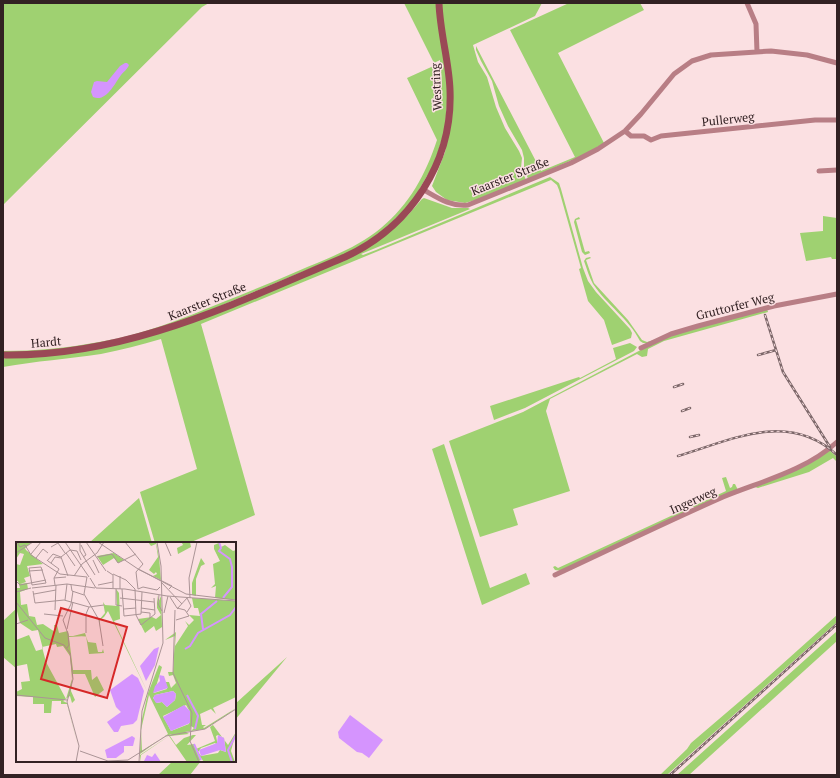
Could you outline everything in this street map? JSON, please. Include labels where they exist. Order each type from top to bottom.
[{"type":"main road","name":"Westring","points":[[424,190],[434,172],[441,153],[447,131],[449,110],[449,81],[440,23],[439,3]]},
{"type":"main road","name":"Kaarster Straße","points":[[91,348],[135,338],[179,325],[351,254],[373,241],[394,224],[411,208],[424,190]]},
{"type":"main road","name":"Hardt","points":[[3,355],[42,354],[91,348]]},
{"type":"street","points":[[747,3],[756,24],[757,52]]},
{"type":"street","name":"Kaarster Straße","points":[[424,190],[439,199],[453,204],[460,206],[470,205],[577,161],[625,131],[668,81],[682,68],[692,61],[711,55],[785,52],[807,55],[837,63]]},
{"type":"street","name":"Pullerweg","points":[[625,131],[631,136],[644,136],[651,140],[661,136],[815,120],[837,120]]},
{"type":"street","points":[[819,170],[837,170]]},
{"type":"street","name":"Gruttorfer Weg","points":[[641,348],[671,334],[698,326],[774,306],[837,294]]},
{"type":"street","name":"Ingerweg","points":[[555,575],[705,505],[795,469],[820,456],[837,442]]},
{"type":"green space","points":[[3,3],[209,3],[202,7],[3,205]]},
{"type":"green space","points":[[404,3],[437,3],[448,88],[445,129],[435,162],[412,202],[381,233],[350,252],[164,328],[68,350],[3,353],[3,351],[51,349],[87,344],[115,339],[162,326],[251,291],[330,257],[352,247],[381,228],[400,209],[422,177],[437,140],[407,78],[440,63],[440,60],[434,63]]},
{"type":"green space","points":[[441,3],[542,3],[535,16],[473,45],[478,62],[487,77],[496,107],[505,128],[522,158],[521,168],[526,180],[465,203],[447,200],[436,192],[432,186],[445,152],[451,119]]},
{"type":"green space","points":[[569,3],[640,3],[644,10],[558,53],[604,143],[586,154],[528,179],[524,167],[522,150],[508,126],[499,106],[492,81],[481,61],[476,50],[476,46],[541,171],[575,157],[510,30]]},
{"type":"green space","points":[[550,177],[559,183],[588,281],[596,292],[630,329],[632,333],[631,338],[612,345],[604,320],[588,301],[579,269],[581,268],[559,190],[557,185],[551,180],[201,324],[255,515],[191,542],[155,542],[140,492],[197,469],[161,339],[101,354],[3,367],[3,359],[9,357],[125,343],[340,261],[396,226],[424,198],[452,208],[470,209],[361,254],[363,255]]},
{"type":"green space","points":[[823,216],[837,218],[837,259],[832,259],[831,257],[806,261],[800,233],[823,231]]},
{"type":"green space","points":[[579,217],[580,219],[576,220],[585,252],[589,251],[590,253],[585,255],[582,252],[574,222],[575,219]]},
{"type":"green space","points":[[586,258],[591,258],[586,260],[594,283],[628,320],[642,340],[647,342],[654,340],[647,343],[640,341],[630,326],[599,292],[589,276],[584,261]]},
{"type":"green space","points":[[767,309],[768,312],[664,341],[648,349],[647,356],[642,357],[637,354],[550,399],[546,411],[570,491],[513,509],[518,525],[480,537],[449,441],[523,412],[671,334]]},
{"type":"green space","points":[[630,343],[637,347],[634,351],[525,408],[494,420],[490,406],[579,377],[580,378],[616,359],[613,348]]},
{"type":"green space","points":[[444,444],[490,588],[526,573],[530,584],[482,605],[432,449]]},
{"type":"green space","points":[[829,450],[837,457],[837,462],[833,458],[809,472],[758,488],[755,487]]},
{"type":"green space","points":[[726,477],[730,488],[733,484],[735,484],[738,490],[696,508],[692,506],[691,503],[696,505],[726,491],[722,478]]},
{"type":"green space","points":[[139,498],[152,542],[90,542]]},
{"type":"green space","points":[[688,504],[689,511],[562,571],[555,570],[553,567],[555,566],[558,568],[686,509]]},
{"type":"green space","points":[[16,609],[16,668],[3,657],[3,621]]},
{"type":"green space","points":[[837,615],[837,622],[667,775],[660,775],[687,749],[691,743]]},
{"type":"green space","points":[[837,631],[837,641],[689,775],[677,775]]},
{"type":"green space","points":[[287,657],[236,719],[236,703]]},
{"type":"green space","points":[[172,762],[200,762],[190,775],[158,775]]},
{"type":"shaded area","points":[[125,63],[129,65],[128,67],[110,91],[102,97],[93,97],[91,92],[94,82],[107,82],[120,66]]},
{"type":"shaded area","points":[[350,715],[383,740],[369,758],[362,753],[357,752],[339,738],[338,732]]},
{"type":"railway","points":[[765,315],[783,372],[830,447]]},
{"type":"railway","points":[[758,355],[776,350]]},
{"type":"railway","points":[[674,387],[683,384]]},
{"type":"railway","points":[[682,411],[690,408]]},
{"type":"railway","points":[[678,456],[739,437],[779,431],[799,434],[818,441],[837,455]]},
{"type":"railway","points":[[690,437],[699,435]]},
{"type":"railway","points":[[670,775],[837,624]]}]
